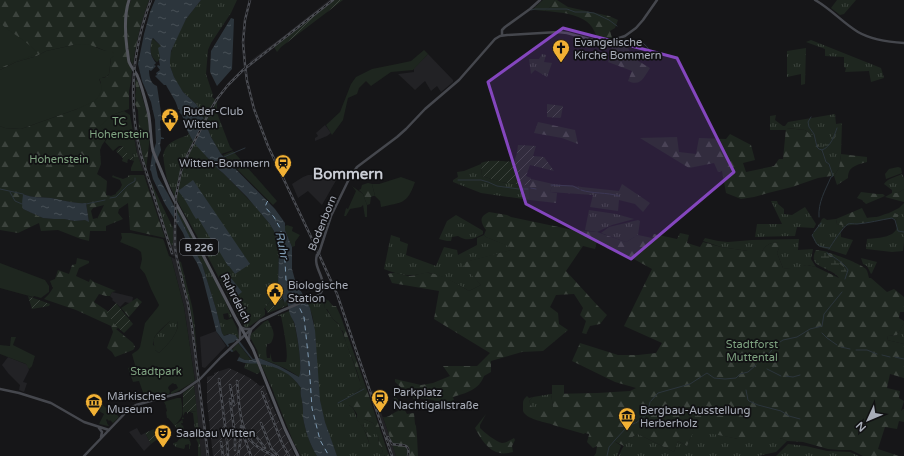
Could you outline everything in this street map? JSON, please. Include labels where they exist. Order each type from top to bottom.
[{"type":"main road","name":"Ruhrdeich","points":[[130,0],[127,8],[125,32],[128,60],[137,76],[148,109],[151,123],[153,151],[170,192],[249,342],[285,429],[298,456]]},
{"type":"main road","points":[[540,0],[505,27],[502,30],[502,36],[558,32],[596,41],[613,40],[625,36],[636,28],[658,0]]},
{"type":"main road","points":[[815,0],[861,33],[880,40],[904,43]]},
{"type":"main road","name":"Bodenborn","points":[[251,329],[263,319],[320,295],[324,287],[316,262],[317,256],[331,216],[357,167],[405,130],[425,109],[459,80],[493,41],[502,36]]},
{"type":"main road","points":[[240,339],[240,327],[246,330],[251,329]]},
{"type":"main road","points":[[84,456],[129,409],[133,406],[179,393],[200,380],[210,368],[251,329]]},
{"type":"main road","points":[[249,342],[251,329]]},
{"type":"main road","points":[[0,389],[51,403],[84,422],[109,430]]},
{"type":"main road","points":[[98,426],[102,432],[101,438]]},
{"type":"highlighted area","points":[[563,28],[677,58],[734,172],[631,259],[526,204],[488,82]]},
{"type":"shaded area","points":[[149,0],[152,0],[141,36],[135,68],[133,65],[137,41],[143,16]]},
{"type":"shaded area","points":[[329,0],[334,0],[251,65],[250,61]]},
{"type":"shaded area","points":[[428,54],[453,80],[453,82],[441,92],[437,86],[431,91],[425,81],[415,90],[398,74],[414,72],[414,68]]},
{"type":"shaded area","points":[[132,73],[135,75],[134,105],[138,138],[146,170],[143,171],[137,153],[134,134],[131,95]]},
{"type":"shaded area","points":[[325,125],[331,133],[315,141],[315,138],[318,136],[316,133]]},
{"type":"shaded area","points":[[317,170],[324,176],[331,178],[336,175],[338,177],[322,205],[308,191],[298,198],[292,184],[303,177],[313,175]]},
{"type":"shaded area","points":[[144,172],[146,172],[149,178],[171,245],[173,245],[173,229],[175,234],[177,257],[171,255]]},
{"type":"shaded area","points":[[171,257],[177,260],[191,312],[199,378],[195,381],[184,307]]},
{"type":"shaded area","points":[[321,258],[337,294],[371,391],[373,390],[396,456],[391,456],[336,295],[320,259]]},
{"type":"shaded area","points":[[112,292],[133,297],[132,304],[125,302],[120,307],[112,300],[113,299],[110,296]]},
{"type":"shaded area","points":[[216,331],[226,346],[205,368],[202,367],[200,337]]},
{"type":"shaded area","points":[[8,357],[28,365],[29,370],[23,382],[27,383],[24,392],[19,390],[20,385],[2,365]]},
{"type":"shaded area","points":[[229,368],[250,378],[260,386],[264,385],[295,456],[213,456],[207,402],[207,377]]},
{"type":"shaded area","points":[[199,382],[208,445],[208,456],[201,456],[194,385]]},
{"type":"shaded area","points":[[137,428],[141,435],[145,433],[151,444],[144,451],[129,432]]},
{"type":"green space","name":"Hohenstein","points":[[0,0],[127,0],[125,39],[132,70],[129,91],[129,109],[112,115],[103,129],[109,135],[100,150],[101,164],[97,174],[107,181],[106,195],[111,196],[116,194],[122,185],[120,180],[112,177],[113,175],[123,179],[129,175],[144,175],[165,238],[130,230],[128,203],[119,209],[118,213],[123,219],[106,226],[106,231],[90,231],[89,241],[58,230],[41,231],[39,223],[18,233],[0,230],[0,126],[5,128],[21,129],[77,109],[101,83],[99,78],[105,78],[109,74],[111,58],[109,51],[96,47],[74,45],[46,51],[37,56],[16,62],[0,70]],"holes":[[[23,194],[33,197],[86,203],[89,221],[43,218],[23,209]],[[104,205],[97,219],[93,219],[91,211],[93,208]]]},
{"type":"green space","points":[[131,0],[149,0],[139,32],[133,65],[129,54],[127,29],[127,14]]},
{"type":"green space","points":[[201,0],[237,0],[231,13],[208,50],[206,74],[213,95],[212,97],[217,101],[217,113],[230,147],[233,150],[221,154],[211,137],[201,112],[196,104],[183,92],[174,77],[170,66],[170,55],[176,38],[186,19]]},
{"type":"green space","points":[[334,0],[343,0],[281,47],[277,52],[274,47]]},
{"type":"green space","points":[[543,0],[555,0],[545,11],[533,9]]},
{"type":"green space","points":[[555,0],[568,7],[609,16],[618,20],[615,28],[610,31],[612,38],[597,39],[590,24],[577,16],[545,11]]},
{"type":"green space","points":[[837,0],[856,0],[844,14],[840,15],[831,8]]},
{"type":"green space","points":[[0,23],[30,45],[38,54],[0,68]]},
{"type":"green space","points":[[626,38],[627,45],[633,57],[650,68],[644,78],[636,83],[628,81],[632,71],[608,62],[612,53],[611,43]]},
{"type":"green space","points":[[152,39],[161,46],[159,51],[160,59],[157,62],[154,60],[151,52]]},
{"type":"green space","points":[[811,40],[881,68],[884,78],[871,82],[869,71],[845,72],[846,68],[844,67],[844,57],[825,56],[825,49],[806,42]]},
{"type":"green space","points":[[87,44],[102,50],[112,51],[114,54],[111,58],[109,74],[106,77],[99,79],[101,90],[95,101],[21,129],[5,128],[0,126],[0,70],[16,62],[37,56],[46,51],[74,45]]},
{"type":"green space","points":[[806,48],[805,84],[801,85],[801,74],[787,77],[787,51]]},
{"type":"green space","points":[[424,50],[428,54],[413,70],[391,72],[371,86],[366,81],[359,88],[357,94],[348,98],[343,120],[332,135],[326,125],[340,112],[351,84],[356,77],[372,69],[411,61]]},
{"type":"green space","points":[[542,54],[546,55],[544,62],[552,63],[547,77],[535,70],[531,74],[529,59],[539,59]]},
{"type":"green space","points":[[137,79],[148,117],[150,136],[146,170],[137,131],[139,129],[138,110],[135,104],[135,81]]},
{"type":"green space","points":[[547,104],[563,106],[560,118],[547,117]]},
{"type":"green space","name":"TC Hohenstein","points":[[124,111],[130,115],[137,153],[127,154],[123,146],[119,146],[113,151],[105,142],[109,135],[100,126],[112,115]]},
{"type":"green space","points":[[835,114],[836,124],[842,123],[839,168],[834,176],[831,176],[830,168],[813,136],[805,130],[787,128],[786,130],[770,130],[770,116],[776,115],[775,120],[785,126],[788,122]]},
{"type":"green space","points":[[538,122],[575,130],[578,144],[562,138],[534,133]]},
{"type":"green space","points":[[835,127],[838,128],[838,133],[834,139],[833,145],[826,154],[823,152],[823,148],[827,141],[829,141]]},
{"type":"green space","points":[[786,128],[805,130],[813,136],[830,168],[831,176],[818,178],[792,187],[754,197],[741,199],[726,193],[722,171],[718,172],[714,163],[689,168],[640,138],[677,137],[679,152],[696,154],[699,138],[726,139],[730,134],[751,145],[755,160],[743,163],[746,172],[774,166],[779,159],[783,159]]},
{"type":"green space","points":[[189,132],[206,156],[255,206],[274,231],[279,252],[278,287],[282,297],[277,290],[264,309],[265,315],[254,324],[246,328],[177,201],[167,179],[164,152],[168,145],[177,139],[188,135]]},
{"type":"green space","points":[[518,145],[536,146],[533,156],[544,157],[554,171],[530,165],[526,176],[531,178],[529,186],[501,182],[482,176],[481,163],[487,161],[514,162]]},
{"type":"green space","points":[[123,146],[127,153],[132,153],[134,161],[128,159],[127,163],[122,161],[123,158],[116,151]]},
{"type":"green space","points":[[233,151],[277,201],[273,205],[223,155]]},
{"type":"green space","points":[[132,153],[137,153],[143,171],[131,171],[134,161]]},
{"type":"green space","points":[[841,154],[867,157],[867,162],[851,168],[848,178],[837,185],[834,176],[839,168]]},
{"type":"green space","points":[[481,164],[482,176],[501,182],[529,186],[530,200],[481,193],[453,182],[453,180],[458,177],[457,172],[464,171]]},
{"type":"green space","points":[[898,167],[901,168],[902,173],[886,179],[885,174],[889,169]]},
{"type":"green space","points":[[902,174],[904,178],[904,189],[898,193],[892,193],[892,190],[884,184],[890,179]]},
{"type":"green space","points":[[401,177],[415,182],[409,195],[406,199],[399,203],[381,207],[380,201],[375,196],[372,184],[379,184]]},
{"type":"green space","points":[[149,178],[173,228],[173,245],[171,245]]},
{"type":"green space","points":[[531,179],[553,184],[550,192],[557,193],[556,203],[530,200],[529,186]]},
{"type":"green space","points":[[368,183],[372,184],[375,196],[371,197],[370,204],[367,205],[363,194],[359,190],[361,189],[362,185]]},
{"type":"green space","points":[[553,184],[619,191],[622,184],[650,203],[643,212],[635,204],[619,200],[618,211],[590,207],[593,195],[550,192]]},
{"type":"green space","points":[[352,186],[363,194],[367,205],[367,217],[365,217],[363,205],[361,207],[350,209],[346,216],[344,216],[346,208],[348,209],[356,191]]},
{"type":"green space","points":[[904,189],[904,202],[885,197],[892,193],[898,193]]},
{"type":"green space","points":[[861,192],[883,194],[885,196],[866,204],[857,198]]},
{"type":"green space","points":[[771,201],[777,201],[778,204],[784,209],[784,214],[792,215],[805,207],[816,224],[814,228],[797,227],[795,236],[755,237],[757,224],[782,224]]},
{"type":"green space","points":[[904,203],[903,251],[892,252],[866,249],[867,239],[885,237],[896,231],[896,220],[899,215],[896,213],[889,213],[899,208]]},
{"type":"green space","points":[[177,208],[232,317],[229,318],[228,313],[223,314],[224,319],[227,320],[232,318],[237,328],[238,339],[235,335],[228,334],[224,336],[222,333],[202,264],[177,212]]},
{"type":"green space","points":[[862,208],[867,218],[877,217],[888,213],[899,215],[896,220],[893,218],[845,226],[837,224],[836,219]]},
{"type":"green space","points":[[589,210],[616,214],[634,219],[612,225],[597,232],[585,230]]},
{"type":"green space","name":"Stadtforst Muttental","points":[[489,212],[573,230],[597,232],[626,242],[638,235],[652,238],[654,234],[677,239],[680,233],[689,235],[687,243],[700,247],[703,242],[721,247],[748,251],[762,251],[769,244],[779,243],[777,253],[783,268],[795,269],[807,265],[816,267],[839,278],[818,251],[833,254],[862,266],[867,270],[869,278],[871,278],[887,292],[894,289],[904,297],[904,312],[900,312],[899,318],[904,321],[904,323],[897,335],[888,336],[887,340],[904,344],[904,378],[890,374],[887,388],[900,391],[899,398],[904,401],[901,411],[904,409],[904,422],[899,421],[897,429],[885,427],[878,449],[899,456],[863,456],[851,450],[828,449],[803,442],[787,441],[781,438],[738,439],[694,430],[687,446],[678,441],[674,452],[638,434],[632,437],[624,446],[614,441],[609,447],[607,456],[594,456],[597,446],[593,448],[587,442],[589,434],[584,434],[536,420],[525,414],[523,411],[523,401],[527,396],[529,398],[533,397],[529,401],[532,407],[553,407],[551,394],[630,391],[636,388],[615,382],[572,361],[580,343],[618,355],[638,355],[656,353],[662,343],[624,326],[652,269],[621,252],[607,249],[602,243],[597,241],[595,249],[583,246],[566,271],[607,315],[600,324],[590,326],[586,334],[582,333],[586,321],[580,315],[583,308],[574,294],[556,295],[550,307],[558,313],[559,324],[568,330],[543,351],[522,352],[491,361],[491,372],[484,376],[479,385],[475,388],[453,397],[455,403],[423,398],[414,399],[395,382],[395,379],[421,385],[433,383],[450,376],[443,366],[477,366],[490,353],[434,319],[439,291],[392,283],[388,274],[397,273],[410,276],[426,273],[439,275],[469,291],[481,285],[461,263],[515,249],[484,235],[486,230],[482,223],[482,218]]},
{"type":"green space","points":[[456,215],[483,231],[483,234],[470,239],[464,239],[458,236],[452,237],[451,241],[439,239],[447,221]]},
{"type":"green space","points":[[824,218],[827,220],[836,219],[837,224],[845,226],[841,232],[841,237],[853,240],[846,255],[820,247],[816,244],[812,235]]},
{"type":"green space","points":[[638,220],[640,221],[638,235],[626,242],[601,233],[609,227]]},
{"type":"green space","points":[[287,225],[293,227],[292,231],[300,235],[295,242],[295,246],[292,247],[285,230],[285,226]]},
{"type":"green space","name":"Stadtpark","points":[[121,233],[131,233],[163,239],[169,256],[171,257],[184,307],[195,381],[171,394],[171,392],[178,388],[176,384],[173,383],[168,388],[170,391],[169,394],[162,394],[149,398],[146,401],[139,381],[133,382],[128,368],[135,365],[132,354],[140,347],[145,323],[159,305],[145,274],[140,268],[142,259],[141,252],[120,242],[122,238]],"holes":[[[170,321],[177,321],[178,325],[175,334],[169,343],[159,353],[155,350],[155,346],[153,345],[154,338]]]},
{"type":"green space","points":[[391,235],[400,238],[400,241],[408,244],[406,255],[436,266],[444,247],[457,250],[458,255],[477,245],[477,238],[484,235],[516,249],[462,263],[481,285],[469,291],[435,274],[426,273],[407,275],[384,269]]},
{"type":"green space","points":[[705,238],[728,242],[799,239],[798,250],[813,249],[811,259],[816,267],[807,265],[795,269],[783,268],[777,253],[779,243],[769,244],[762,251],[748,251],[721,247],[703,241]]},
{"type":"green space","points":[[816,250],[828,252],[830,257],[846,269],[846,275],[842,279],[817,264],[814,259]]},
{"type":"green space","points":[[77,258],[89,261],[89,263],[79,268],[76,276],[89,282],[90,279],[116,291],[112,292],[110,296],[99,294],[94,302],[109,312],[118,328],[116,329],[133,343],[135,347],[133,350],[115,357],[107,348],[113,332],[111,326],[76,310],[44,299],[53,288],[50,281],[55,279],[58,270],[69,274],[72,265],[76,264]]},
{"type":"green space","points":[[861,258],[877,262],[871,274],[867,266],[863,264]]},
{"type":"green space","points":[[177,260],[181,262],[192,306],[197,354],[191,312]]},
{"type":"green space","points":[[0,263],[45,280],[49,286],[49,292],[41,298],[0,288]]},
{"type":"green space","points":[[278,289],[282,297],[284,307],[268,313],[265,308],[271,300],[271,296]]},
{"type":"green space","points":[[28,296],[50,304],[49,306],[32,309]]},
{"type":"green space","points":[[282,297],[284,302],[286,300],[288,305],[284,307]]},
{"type":"green space","points":[[137,298],[142,302],[129,317],[121,308]]},
{"type":"green space","points":[[321,298],[328,300],[324,307],[338,323],[342,331],[361,385],[359,390],[350,399],[349,405],[354,410],[357,420],[365,431],[369,443],[372,444],[371,436],[364,426],[364,419],[373,423],[378,436],[379,445],[381,446],[383,453],[380,454],[380,456],[337,456],[332,443],[323,414],[319,394],[314,327],[308,304]]},
{"type":"green space","points":[[328,300],[333,306],[336,306],[341,317],[389,456],[380,456],[380,454],[383,453],[381,446],[379,445],[375,427],[373,423],[364,419],[363,425],[369,435],[373,436],[374,439],[372,441],[372,445],[369,443],[367,435],[357,420],[357,414],[348,404],[349,402],[346,399],[359,390],[360,380],[343,331],[327,309],[325,310],[324,307]]},
{"type":"green space","points":[[116,303],[133,324],[124,333],[114,324],[107,313]]},
{"type":"green space","points":[[289,311],[294,322],[298,342],[300,358],[299,377],[285,368],[259,358],[257,350],[250,337],[251,334],[268,320],[274,334],[271,343],[267,344],[267,358],[270,358],[270,353],[272,361],[286,362],[287,358],[283,326],[281,316],[277,316]]},
{"type":"green space","points":[[170,321],[177,321],[177,330],[159,353],[155,350],[153,340]]},
{"type":"green space","points":[[904,323],[904,344],[887,340],[888,336],[897,335]]},
{"type":"green space","points":[[11,337],[16,337],[13,345],[35,356],[32,366],[29,369],[26,364],[0,354],[0,345],[10,346]]},
{"type":"green space","points":[[238,343],[252,361],[239,357],[240,355],[236,350],[233,352],[232,350]]},
{"type":"green space","points":[[246,363],[257,363],[260,371],[259,373],[257,374],[244,368]]},
{"type":"green space","points":[[261,364],[274,366],[286,372],[301,388],[305,427],[314,452],[317,456],[301,456],[293,441]]},
{"type":"green space","points":[[194,385],[197,411],[188,412],[188,414],[185,412],[183,416],[183,393]]},
{"type":"green space","points":[[552,385],[564,385],[564,394],[552,394]]},
{"type":"green space","points":[[392,393],[400,402],[407,414],[414,413],[418,456],[396,456],[383,417],[389,416],[398,411]]},
{"type":"green space","points":[[551,394],[553,407],[532,407],[529,401],[533,397]]},
{"type":"green space","points":[[181,398],[182,416],[174,426],[167,418],[166,406],[163,402]]},
{"type":"green space","points":[[99,401],[106,408],[108,406],[119,417],[113,423],[107,419],[106,420],[109,426],[99,424],[104,414],[99,411],[100,409],[93,407]]},
{"type":"green space","points":[[197,411],[201,456],[198,456],[198,443],[196,439],[193,413],[191,412]]},
{"type":"green space","points":[[486,414],[480,428],[493,439],[502,443],[514,438],[515,440],[512,446],[513,452],[496,452],[488,447],[482,440],[475,428]]},
{"type":"green space","points":[[182,419],[183,423],[181,423],[184,431],[186,435],[189,435],[191,445],[190,449],[189,444],[185,445],[184,449],[176,447],[173,444],[180,438],[179,433],[174,426]]},
{"type":"green space","points":[[154,429],[159,438],[151,444],[145,433]]},
{"type":"green space","points":[[694,429],[738,439],[781,438],[787,441],[776,452],[758,456],[619,456],[626,443],[638,434],[674,452],[678,441],[687,446]]},
{"type":"green space","points":[[614,441],[621,446],[617,456],[607,456],[609,447]]},
{"type":"green space","points":[[788,444],[806,446],[827,451],[850,452],[859,456],[776,456]]},
{"type":"water","name":"Ruhr","points":[[155,0],[201,0],[186,19],[171,51],[170,66],[174,77],[183,92],[196,104],[201,112],[211,137],[221,154],[275,209],[285,223],[285,230],[292,247],[292,269],[295,280],[310,308],[315,330],[320,400],[325,422],[337,456],[317,456],[314,452],[304,422],[301,388],[293,378],[272,366],[237,361],[239,357],[245,360],[252,360],[236,340],[228,344],[228,347],[216,331],[202,275],[183,233],[165,204],[150,170],[152,155],[156,143],[155,120],[151,102],[142,81],[138,64],[150,12]],"holes":[[[153,38],[161,46],[158,48],[160,66],[157,66],[160,70],[155,76],[164,85],[166,85],[178,109],[180,110],[179,112],[182,115],[187,130],[194,143],[247,197],[274,231],[279,252],[278,287],[285,303],[286,300],[287,301],[294,322],[300,358],[299,377],[279,366],[259,358],[253,359],[235,335],[230,334],[224,336],[222,333],[202,264],[168,194],[158,177],[155,164],[161,150],[161,139],[164,138],[161,137],[160,121],[162,119],[157,86],[152,82],[149,75],[149,70],[151,71],[156,66],[154,65],[156,63],[152,57],[151,51],[152,39]]]},
{"type":"water","points":[[231,18],[234,19],[232,69],[217,86],[210,72],[211,51]]},
{"type":"water","points":[[193,180],[250,264],[235,274],[228,266],[198,218],[196,219],[186,201],[178,191]]},
{"type":"water","points":[[23,194],[33,197],[86,203],[89,222],[85,220],[75,221],[43,218],[23,209]]},
{"type":"water","points":[[227,273],[242,292],[237,296],[227,282],[224,275]]},
{"type":"waterway","points":[[531,10],[567,9],[575,12],[594,13],[609,20],[617,26]]},
{"type":"waterway","points":[[640,41],[654,55]]},
{"type":"waterway","points":[[811,117],[808,122],[809,127],[814,134],[817,147],[822,150],[826,162],[829,164],[833,176],[831,177],[822,197],[819,217]]},
{"type":"waterway","points":[[822,150],[830,144],[837,128]]},
{"type":"waterway","points":[[224,157],[245,148]]},
{"type":"waterway","points":[[110,198],[116,197],[128,185],[135,181],[135,178]]},
{"type":"waterway","points":[[458,180],[481,180],[497,186],[519,189]]},
{"type":"waterway","points":[[551,185],[573,186],[579,189]]},
{"type":"waterway","points":[[531,188],[536,189]]},
{"type":"waterway","points":[[0,189],[23,194]]},
{"type":"waterway","points":[[522,189],[528,189]]},
{"type":"waterway","points":[[581,190],[619,196]]},
{"type":"waterway","points":[[10,192],[15,201],[22,204]]},
{"type":"waterway","points":[[86,204],[105,200]]},
{"type":"waterway","points":[[829,249],[841,232],[849,224],[861,224],[892,218],[895,220],[898,231],[904,232]]},
{"type":"waterway","points":[[814,232],[821,223]]},
{"type":"waterway","points":[[813,234],[812,235],[818,245],[829,248]]},
{"type":"waterway","points":[[827,253],[839,260],[846,267],[848,270],[845,279]]},
{"type":"waterway","points":[[759,362],[783,340],[797,337],[810,329],[822,326],[824,314],[842,292]]},
{"type":"waterway","points":[[822,333],[837,345]]},
{"type":"waterway","points":[[841,347],[850,349]]},
{"type":"waterway","points":[[856,350],[867,350],[877,354]]},
{"type":"waterway","points":[[882,355],[890,357]]},
{"type":"waterway","points":[[895,357],[904,359]]},
{"type":"waterway","points":[[651,401],[658,393],[690,384],[707,373],[714,378],[736,378],[740,374],[748,372],[756,365]]},
{"type":"waterway","points":[[767,369],[781,376]]},
{"type":"waterway","points":[[786,376],[793,377],[800,375]]},
{"type":"waterway","points":[[338,403],[364,389]]},
{"type":"waterway","points":[[746,390],[749,401],[781,411],[789,416],[800,419]]},
{"type":"waterway","points":[[648,411],[650,402]]},
{"type":"waterway","points":[[636,423],[646,415]]},
{"type":"waterway","points":[[607,456],[609,447],[627,427],[635,423]]},
{"type":"ferry route","points":[[268,201],[265,207],[274,217],[280,228],[284,242],[286,280],[304,317],[312,408],[320,440],[329,456]]},
{"type":"railway","points":[[151,0],[136,57],[133,96],[134,116],[141,155],[172,253]]},
{"type":"railway","points":[[250,0],[245,20],[243,42],[247,81],[254,109],[268,146],[337,294],[392,456]]},
{"type":"railway","points":[[208,456],[192,327],[175,248],[176,196],[181,171],[211,109],[228,85],[243,70],[333,0]]},
{"type":"railway","points":[[219,379],[228,456]]},
{"type":"railway","points":[[237,381],[240,414],[248,437],[260,449],[274,456]]},
{"type":"railway","points":[[230,385],[234,405]]},
{"type":"railway","points":[[262,392],[282,443],[289,456]]},
{"type":"railway","points":[[230,399],[235,436],[235,450]]},
{"type":"railway","points":[[261,423],[271,448],[278,456]]},
{"type":"railway","points":[[238,456],[241,426]]},
{"type":"railway","points":[[255,435],[265,448]]},
{"type":"railway","points":[[244,437],[251,456]]},
{"type":"railway","points":[[388,437],[392,444],[407,447],[409,452],[408,456]]},
{"type":"railway","points":[[221,442],[223,456]]},
{"type":"place","name":"Evangelische Kirche Bommern","points":[[561,63]]},
{"type":"place","name":"Ruder-Club Witten","points":[[170,132]]},
{"type":"place","name":"Witten-Bommern","points":[[283,178]]},
{"type":"place","name":"Biologische Station","points":[[275,306]]},
{"type":"place","name":"Parkplatz Nachtigallstraße","points":[[380,413]]},
{"type":"place","name":"Märkisches Museum","points":[[94,417]]},
{"type":"place","name":"Bergbau-Ausstellung Herberholz","points":[[627,431]]},
{"type":"place","name":"Saalbau Witten","points":[[163,448]]},
{"type":"district","name":"Bommern","points":[[348,174]]}]
